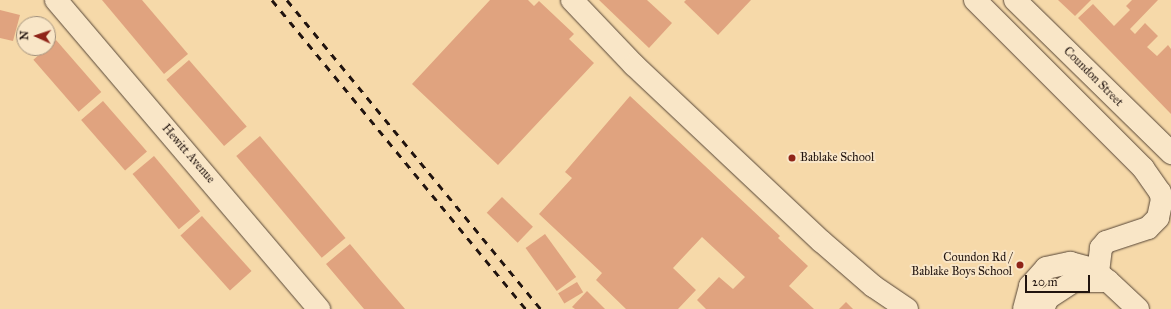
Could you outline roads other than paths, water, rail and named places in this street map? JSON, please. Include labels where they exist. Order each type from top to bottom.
[{"type":"street","name":"Hewitt Avenue","points":[[56,0],[320,309]]},
{"type":"street","points":[[572,0],[634,65],[821,241],[873,286],[907,309]]},
{"type":"street","points":[[974,0],[1143,168],[1160,192],[1162,199],[1158,218],[1148,228],[1106,242],[1101,248],[1103,276]]},
{"type":"street","name":"Coundon Street","points":[[1015,0],[1171,153]]},
{"type":"street","points":[[1024,309],[1030,286],[1046,268],[1070,263],[1103,276],[1138,309]]},
{"type":"street","points":[[1043,309],[1048,298],[1074,280],[1103,276]]},
{"type":"railway","points":[[272,0],[526,309]]},
{"type":"railway","points":[[287,0],[541,309]]},
{"type":"place","name":"Bablake School","points":[[792,158]]},
{"type":"place","name":"Coundon Rd / Bablake Boys School","points":[[1020,265]]}]
